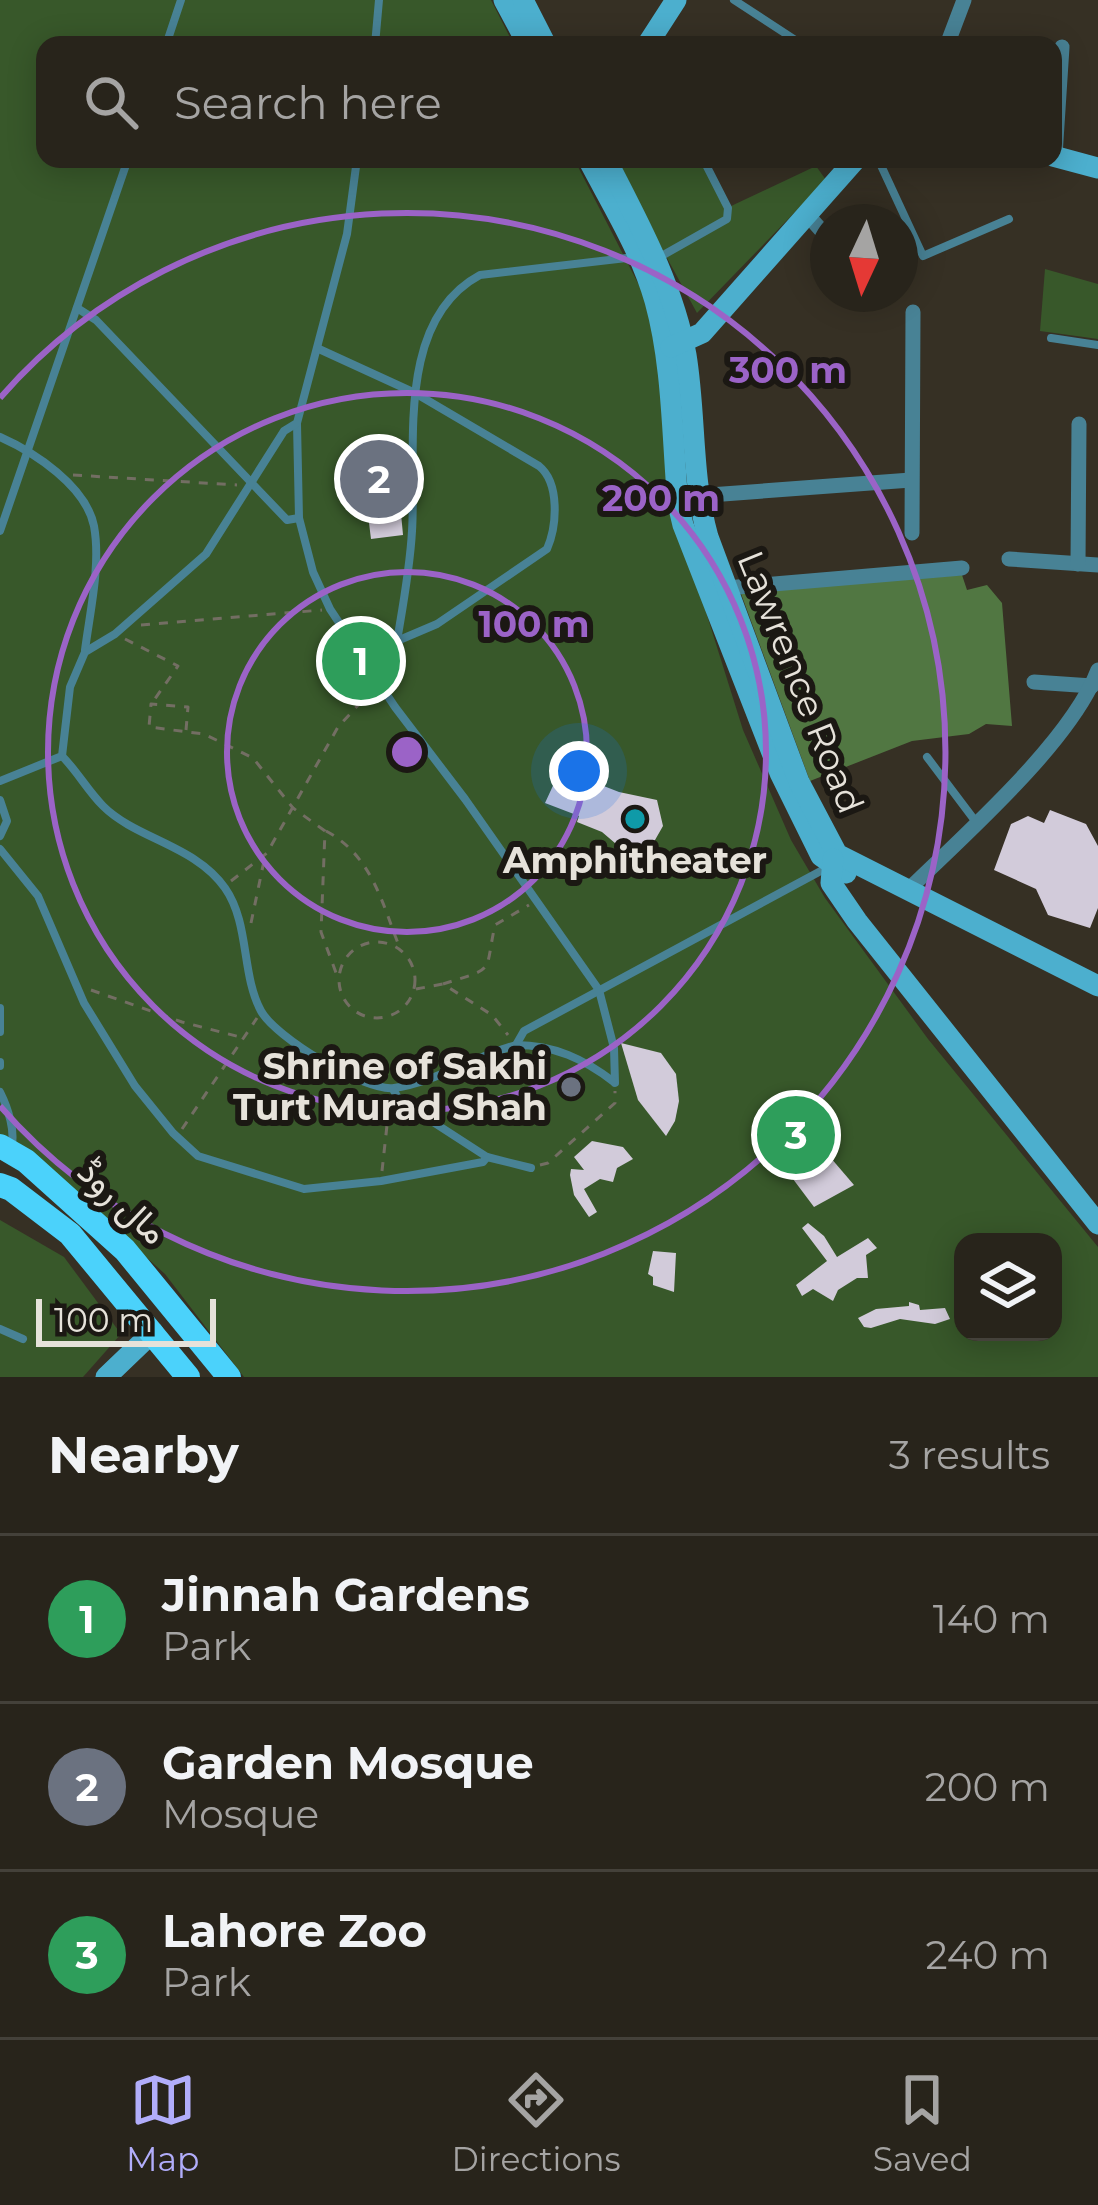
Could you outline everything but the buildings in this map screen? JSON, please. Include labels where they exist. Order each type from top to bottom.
[{"type":"main road","points":[[504,0],[523,36]]},
{"type":"main road","points":[[523,0],[541,36]]},
{"type":"main road","points":[[653,36],[676,0]]},
{"type":"main road","points":[[1062,158],[1098,168]]},
{"type":"main road","points":[[594,168],[649,255]]},
{"type":"main road","points":[[610,168],[649,255],[654,298],[674,346],[687,500],[780,772],[815,846],[854,877],[889,891],[907,892]]},
{"type":"main road","points":[[674,346],[702,333],[848,168]]},
{"type":"main road","name":"Lawrence Road","points":[[687,500],[727,588],[799,782],[834,860],[830,879],[1098,1223]]},
{"type":"main road","points":[[834,860],[894,881],[907,892],[1098,986]]},
{"type":"main road","points":[[842,899],[844,884],[854,877]]},
{"type":"main road","name":"مال روڈ","points":[[5,1148],[125,1250],[229,1377]]},
{"type":"main road","name":"مال روڈ","points":[[0,1185],[70,1234],[188,1377]]},
{"type":"main road","points":[[106,1377],[153,1332]]},
{"type":"street","points":[[950,36],[964,0]]},
{"type":"street","points":[[806,213],[810,218]]},
{"type":"street","points":[[912,533],[913,312]]},
{"type":"street","points":[[1078,564],[1079,424]]},
{"type":"street","points":[[687,500],[911,479]]},
{"type":"street","points":[[1010,560],[1098,566]]},
{"type":"street","points":[[727,588],[962,568]]},
{"type":"street","points":[[1034,682],[1094,687]]},
{"type":"street","points":[[907,892],[977,823],[1094,687]]},
{"type":"lane","points":[[169,36],[182,0]]},
{"type":"lane","points":[[376,36],[379,0]]},
{"type":"lane","points":[[734,0],[788,36]]},
{"type":"lane","points":[[0,531],[125,168]]},
{"type":"lane","points":[[356,168],[347,234],[297,423],[299,518],[313,572],[330,609],[376,679],[599,990],[614,1048],[615,1083]]},
{"type":"lane","points":[[376,679],[397,641],[413,528],[415,394],[422,356],[447,304],[466,282],[480,275],[649,255],[727,219],[728,208],[708,168]]},
{"type":"lane","points":[[882,168],[923,256],[1009,219]]},
{"type":"lane","points":[[77,308],[96,320],[251,486],[287,520],[299,518]]},
{"type":"lane","points":[[1051,338],[1098,345]]},
{"type":"lane","points":[[319,350],[415,394],[546,471],[553,483],[552,537],[542,554],[437,624],[397,641]]},
{"type":"lane","points":[[85,652],[115,634],[206,554],[284,431],[297,423]]},
{"type":"lane","points":[[0,437],[27,448],[56,474],[86,505],[94,527],[85,652],[70,687],[62,756],[104,808],[204,865],[224,887],[235,907],[261,1011],[272,1025],[320,1060],[393,1089],[399,1100],[487,1157],[531,1168]]},
{"type":"lane","points":[[0,781],[62,756]]},
{"type":"lane","points":[[927,757],[977,823]]},
{"type":"lane","points":[[0,800],[7,821],[0,836]]},
{"type":"lane","points":[[0,849],[38,896],[76,986],[135,1086],[197,1156],[304,1189],[381,1181],[483,1162],[487,1157]]},
{"type":"lane","points":[[516,1046],[524,1031],[834,860]]},
{"type":"lane","points":[[0,1008],[0,1032]]},
{"type":"lane","points":[[393,1089],[516,1046],[550,1047],[594,1067],[615,1083]]},
{"type":"lane","points":[[0,1092],[14,1143],[5,1148]]},
{"type":"lane","points":[[0,1329],[23,1339]]},
{"type":"path","points":[[56,474],[251,486]]},
{"type":"path","points":[[124,626],[330,609]]},
{"type":"path","points":[[115,634],[178,666],[151,704],[149,727],[186,730],[253,758],[293,808],[346,842],[370,874],[384,899],[400,949],[416,974],[409,1003],[398,1013],[369,1018],[344,1001],[321,932],[325,831]]},
{"type":"path","points":[[224,887],[265,854],[338,727],[376,679]]},
{"type":"path","points":[[151,704],[188,707],[186,730]]},
{"type":"path","points":[[251,927],[265,854]]},
{"type":"path","points":[[415,989],[485,968],[492,959],[495,925],[536,901]]},
{"type":"path","points":[[339,981],[346,958],[356,947],[370,942],[400,949]]},
{"type":"path","points":[[443,984],[492,1015],[516,1046]]},
{"type":"path","points":[[76,986],[244,1038]]},
{"type":"path","points":[[176,1137],[261,1011]]},
{"type":"path","points":[[531,1168],[548,1163],[615,1102],[615,1083]]},
{"type":"path","points":[[381,1181],[389,1107],[399,1100]]},
{"type":"green space","points":[[0,0],[491,0],[509,36],[36,36],[36,168],[579,168],[642,291],[657,348],[700,593],[743,730],[791,840],[825,898],[928,1039],[1098,1247],[1098,1377],[244,1377],[165,1274],[19,1143],[0,1136]]},
{"type":"green space","points":[[618,168],[709,168],[729,207],[817,168],[826,180],[697,313]]},
{"type":"green space","points":[[1045,269],[1098,284],[1098,339],[1040,331]]},
{"type":"green space","points":[[962,575],[967,590],[987,585],[1002,603],[1012,726],[986,724],[969,734],[912,741],[810,781],[740,591]]},
{"type":"green space","points":[[0,1220],[64,1257],[121,1334],[83,1377],[0,1377]]},
{"type":"place","name":"Garden Mosque","points":[[379,479]]},
{"type":"place","name":"Jinnah Gardens","points":[[361,661]]},
{"type":"place","name":"Amphitheater","points":[[635,819]]},
{"type":"place","name":"Shrine of Sakhi Turt Murad Shah","points":[[571,1087]]},
{"type":"place","name":"Lahore Zoo","points":[[796,1135]]}]
